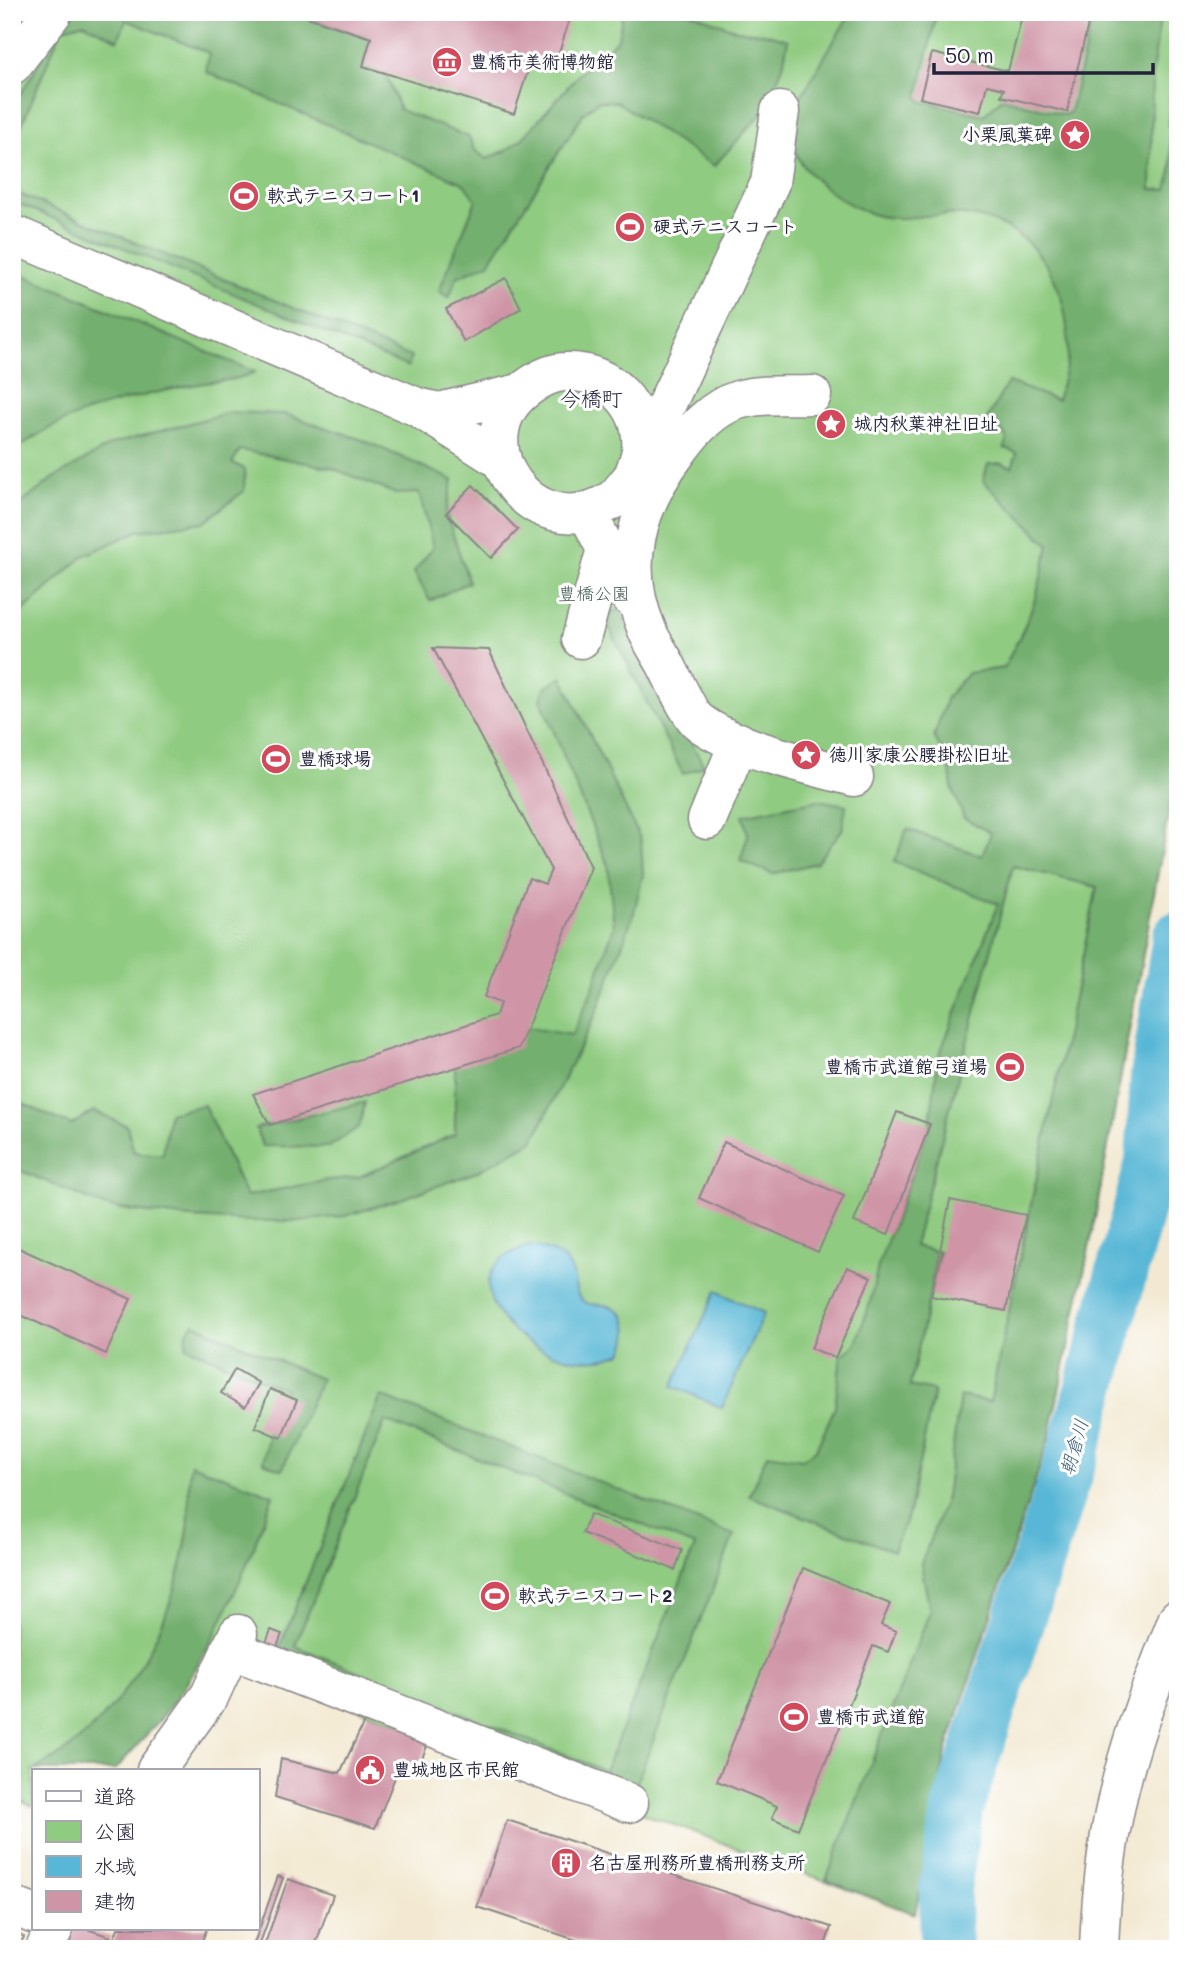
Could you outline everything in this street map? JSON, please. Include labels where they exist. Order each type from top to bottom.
[{"type":"street","points":[[12,65],[53,12]]},
{"type":"street","points":[[711,415],[698,417],[665,407],[590,374],[564,372],[540,378],[520,393],[506,413],[500,437],[502,461],[512,483],[530,501],[557,513],[587,512],[614,499],[633,476],[665,407],[770,183],[780,111]]},
{"type":"street","points":[[12,234],[417,407],[502,461]]},
{"type":"street","points":[[612,385],[630,403],[640,426],[641,451],[633,476]]},
{"type":"street","points":[[417,407],[439,412],[461,409],[520,393]]},
{"type":"street","points":[[647,630],[636,595],[633,564],[640,517],[659,477],[691,432],[723,406],[750,397],[812,396]]},
{"type":"street","points":[[587,512],[696,721],[766,752],[855,777]]},
{"type":"street","points":[[581,639],[606,549]]},
{"type":"street","points":[[707,820],[739,742]]},
{"type":"street","points":[[1099,1938],[1102,1889],[1111,1825],[1123,1775],[1137,1726],[1178,1618]]},
{"type":"street","points":[[157,1769],[210,1695],[234,1642],[629,1803]]},
{"type":"street","points":[[1099,1938],[1112,1905],[1124,1839],[1140,1781],[1178,1693]]},
{"type":"street","points":[[12,1906],[32,1914]]},
{"type":"street","points":[[45,1949],[53,1930]]},
{"type":"green space","name":"豊橋公園","points":[[12,12],[1178,12],[1178,762],[1092,1234],[1049,1438],[946,1751],[915,1914],[205,1652],[163,1713],[116,1769],[32,1769],[32,1806],[12,1798]]},
{"type":"green space","points":[[65,12],[290,12],[371,38],[363,65],[385,72],[400,110],[469,137],[475,150],[486,159],[505,151],[523,138],[579,74],[618,39],[623,12],[689,12],[737,30],[788,40],[783,66],[765,110],[714,166],[617,102],[598,101],[583,114],[489,263],[457,277],[449,298],[439,291],[476,200],[463,183],[206,72],[209,53],[126,20],[118,40],[84,23],[62,28],[12,148],[12,109],[61,25]]},
{"type":"green space","points":[[851,12],[935,12],[918,96],[921,101],[984,115],[1002,98],[1065,115],[1070,112],[1094,12],[1149,12],[1160,19],[1152,74],[1151,189],[1167,190],[1172,166],[1168,118],[1178,17],[1178,762],[1092,1234],[1049,1438],[946,1751],[915,1914],[826,1880],[930,1611],[921,1564],[946,1497],[960,1396],[990,1402],[1097,887],[1013,866],[914,1246],[939,1252],[910,1386],[934,1391],[909,1513],[893,1551],[749,1496],[767,1454],[802,1459],[816,1450],[835,1407],[841,1356],[855,1345],[870,1303],[878,1266],[930,1124],[938,1058],[998,904],[894,862],[907,829],[982,856],[991,833],[964,818],[952,787],[949,763],[934,737],[947,697],[968,673],[1004,668],[1036,597],[1049,545],[983,481],[988,464],[1001,463],[1012,467],[1017,453],[1004,448],[1007,439],[1001,430],[984,424],[1008,382],[1057,400],[1068,354],[1062,300],[1043,260],[1028,243],[1010,230],[964,215],[892,218],[869,213],[830,191],[812,176],[799,159],[784,125]]},
{"type":"green space","points":[[12,191],[411,357],[408,367],[12,201]]},
{"type":"green space","points":[[12,270],[255,372],[98,408],[52,427],[12,453]]},
{"type":"green space","points":[[231,412],[285,414],[363,440],[453,480],[446,513],[469,582],[430,601],[414,572],[433,547],[419,493],[396,494],[332,468],[240,450],[232,463],[245,469],[244,491],[204,522],[138,531],[83,556],[12,621],[12,511],[51,480],[112,444]]},
{"type":"green space","points":[[618,609],[704,766],[683,774],[604,617]]},
{"type":"green space","points":[[562,677],[641,840],[643,875],[633,916],[596,1014],[533,1141],[474,1173],[401,1199],[345,1216],[300,1221],[190,1218],[104,1206],[12,1167],[12,1099],[71,1125],[94,1111],[127,1126],[134,1152],[163,1155],[169,1113],[204,1105],[246,1196],[328,1180],[359,1177],[455,1134],[455,1054],[525,1027],[572,1035],[593,988],[614,927],[608,865],[541,700],[545,688]]},
{"type":"green space","points":[[819,800],[846,805],[842,830],[816,863],[773,874],[740,861],[748,835],[743,815]]},
{"type":"green space","points":[[365,1102],[359,1127],[329,1147],[262,1146],[256,1128]]},
{"type":"green space","points":[[194,1324],[321,1379],[282,1470],[263,1462],[270,1426],[286,1389],[186,1346],[187,1332]]},
{"type":"green space","points":[[381,1396],[734,1535],[631,1797],[278,1651]],"holes":[[[385,1421],[695,1546],[605,1771],[295,1646]]]},
{"type":"green space","points":[[191,1464],[273,1495],[217,1630],[176,1699],[116,1769],[36,1769],[71,1747],[95,1726],[116,1702],[150,1649],[174,1590],[182,1560],[189,1521]]},
{"type":"water","points":[[530,1246],[548,1250],[564,1259],[572,1272],[578,1295],[585,1302],[612,1307],[623,1315],[628,1334],[622,1353],[589,1360],[557,1355],[528,1342],[505,1323],[492,1301],[490,1279],[501,1260]]},
{"type":"water","points":[[716,1291],[764,1313],[722,1408],[673,1386]]},
{"type":"building","name":"豊橋市美術博物館","points":[[292,12],[572,12],[555,65],[532,58],[514,114],[363,66],[371,38]]},
{"type":"building","points":[[1023,12],[1091,12],[1067,112],[1001,96],[1004,89],[987,85],[980,112],[920,98],[932,53],[1008,71]]},
{"type":"building","points":[[506,278],[521,308],[464,342],[446,309]]},
{"type":"building","points":[[473,485],[518,530],[491,558],[446,513]]},
{"type":"building","points":[[433,648],[489,650],[591,867],[519,1048],[270,1125],[253,1094],[496,1015],[500,1003],[484,997],[529,878],[545,884],[551,870]]},
{"type":"building","points":[[897,1112],[930,1124],[888,1235],[854,1222]]},
{"type":"building","points":[[724,1142],[844,1196],[818,1252],[699,1198]]},
{"type":"building","points":[[950,1200],[1026,1215],[1006,1311],[931,1296]]},
{"type":"building","points":[[12,1245],[131,1299],[106,1354],[12,1311]]},
{"type":"building","points":[[847,1267],[871,1277],[835,1358],[811,1348]]},
{"type":"building","points":[[235,1369],[259,1383],[245,1407],[221,1393]]},
{"type":"building","points":[[270,1389],[297,1400],[281,1438],[255,1427]]},
{"type":"building","points":[[590,1514],[682,1550],[675,1570],[582,1533]]},
{"type":"building","name":"豊橋市武道館","points":[[803,1568],[890,1604],[881,1625],[896,1631],[888,1652],[873,1646],[798,1829],[772,1818],[777,1806],[717,1781]]},
{"type":"building","points":[[271,1630],[282,1634],[277,1647],[266,1643]]},
{"type":"building","name":"豊城地区市民館","points":[[368,1713],[431,1736],[416,1773],[399,1767],[375,1828],[275,1797],[281,1759],[340,1773]]},
{"type":"building","name":"名古屋刑務所豊橋刑務支所","points":[[507,1820],[831,1927],[824,1949],[603,1949],[477,1907]]},
{"type":"building","points":[[278,1876],[283,1878],[258,1949],[252,1949]]},
{"type":"building","points":[[288,1879],[333,1895],[314,1949],[263,1949]]},
{"type":"building","points":[[12,1929],[24,1937],[17,1949],[12,1949]]},
{"type":"building","points":[[74,1930],[90,1930],[111,1937],[106,1949],[67,1949]]},
{"type":"building","points":[[117,1930],[206,1930],[199,1949],[110,1949]]},
{"type":"waterway","name":"朝倉川","points":[[946,1949],[945,1890],[957,1810],[1074,1450],[1151,1163],[1156,1076],[1178,937]]},
{"type":"place","name":"豊橋市美術博物館","points":[[447,62]]},
{"type":"place","name":"小栗風葉碑","points":[[1075,135]]},
{"type":"place","name":"軟式テニスコート1","points":[[244,196]]},
{"type":"place","name":"硬式テニスコート","points":[[630,227]]},
{"type":"place","name":"城内秋葉神社旧址","points":[[831,424]]},
{"type":"place","name":"徳川家康公腰掛松旧址","points":[[806,755]]},
{"type":"place","name":"豊橋球場","points":[[276,759]]},
{"type":"place","name":"豊橋市武道館弓道場","points":[[1010,1067]]},
{"type":"place","name":"軟式テニスコート2","points":[[495,1596]]},
{"type":"place","name":"豊橋市武道館","points":[[794,1717]]},
{"type":"place","name":"豊城地区市民館","points":[[370,1770]]},
{"type":"place","name":"名古屋刑務所豊橋刑務支所","points":[[566,1863]]},
{"type":"district","name":"今橋町","points":[[591,399]]}]
